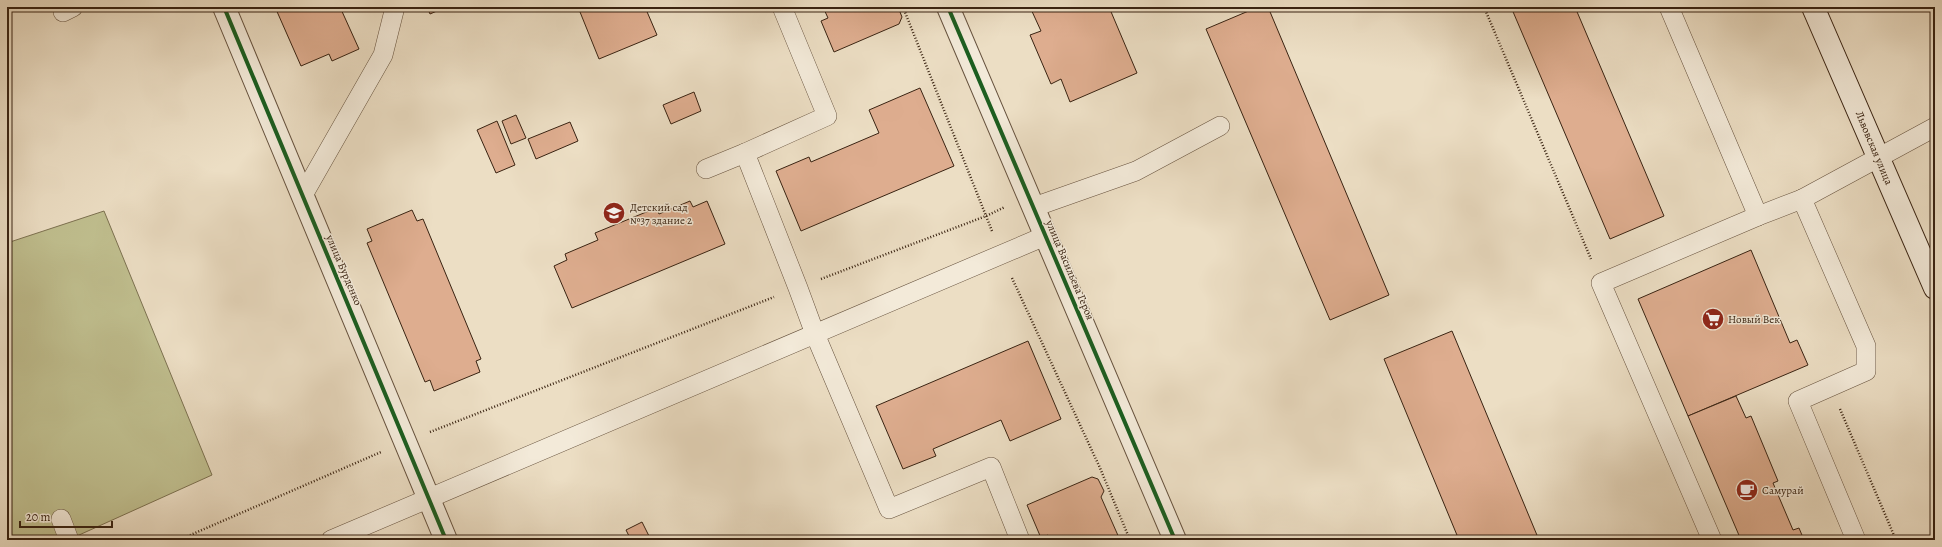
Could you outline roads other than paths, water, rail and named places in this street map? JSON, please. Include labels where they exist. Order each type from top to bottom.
[{"type":"street","name":"улица Бурденко","points":[[224,7],[446,540]]},
{"type":"street","name":"улица Васильева Героя","points":[[948,7],[1032,201],[1045,236],[1175,540]]},
{"type":"street","name":"Львовская улица","points":[[1813,7],[1935,288]]},
{"type":"lane","points":[[303,194],[383,55],[395,7]]},
{"type":"lane","points":[[706,169],[827,116],[782,7]]},
{"type":"lane","points":[[1669,7],[1758,216]]},
{"type":"lane","points":[[1032,201],[1136,170],[1220,126]]},
{"type":"lane","points":[[1712,540],[1601,283],[1758,216],[1802,199],[1935,127]]},
{"type":"lane","points":[[745,153],[815,334],[889,509],[991,467],[1020,540]]},
{"type":"lane","points":[[1802,199],[1866,346],[1866,371],[1798,401],[1856,540]]},
{"type":"lane","points":[[331,540],[1045,236]]},
{"type":"lane","points":[[61,519],[69,540]]},
{"type":"place","name":"Детский сад №37 здание 2","points":[[614,213]]},
{"type":"place","name":"Новый Век","points":[[1713,319]]},
{"type":"place","name":"Самурай","points":[[1747,490]]}]
